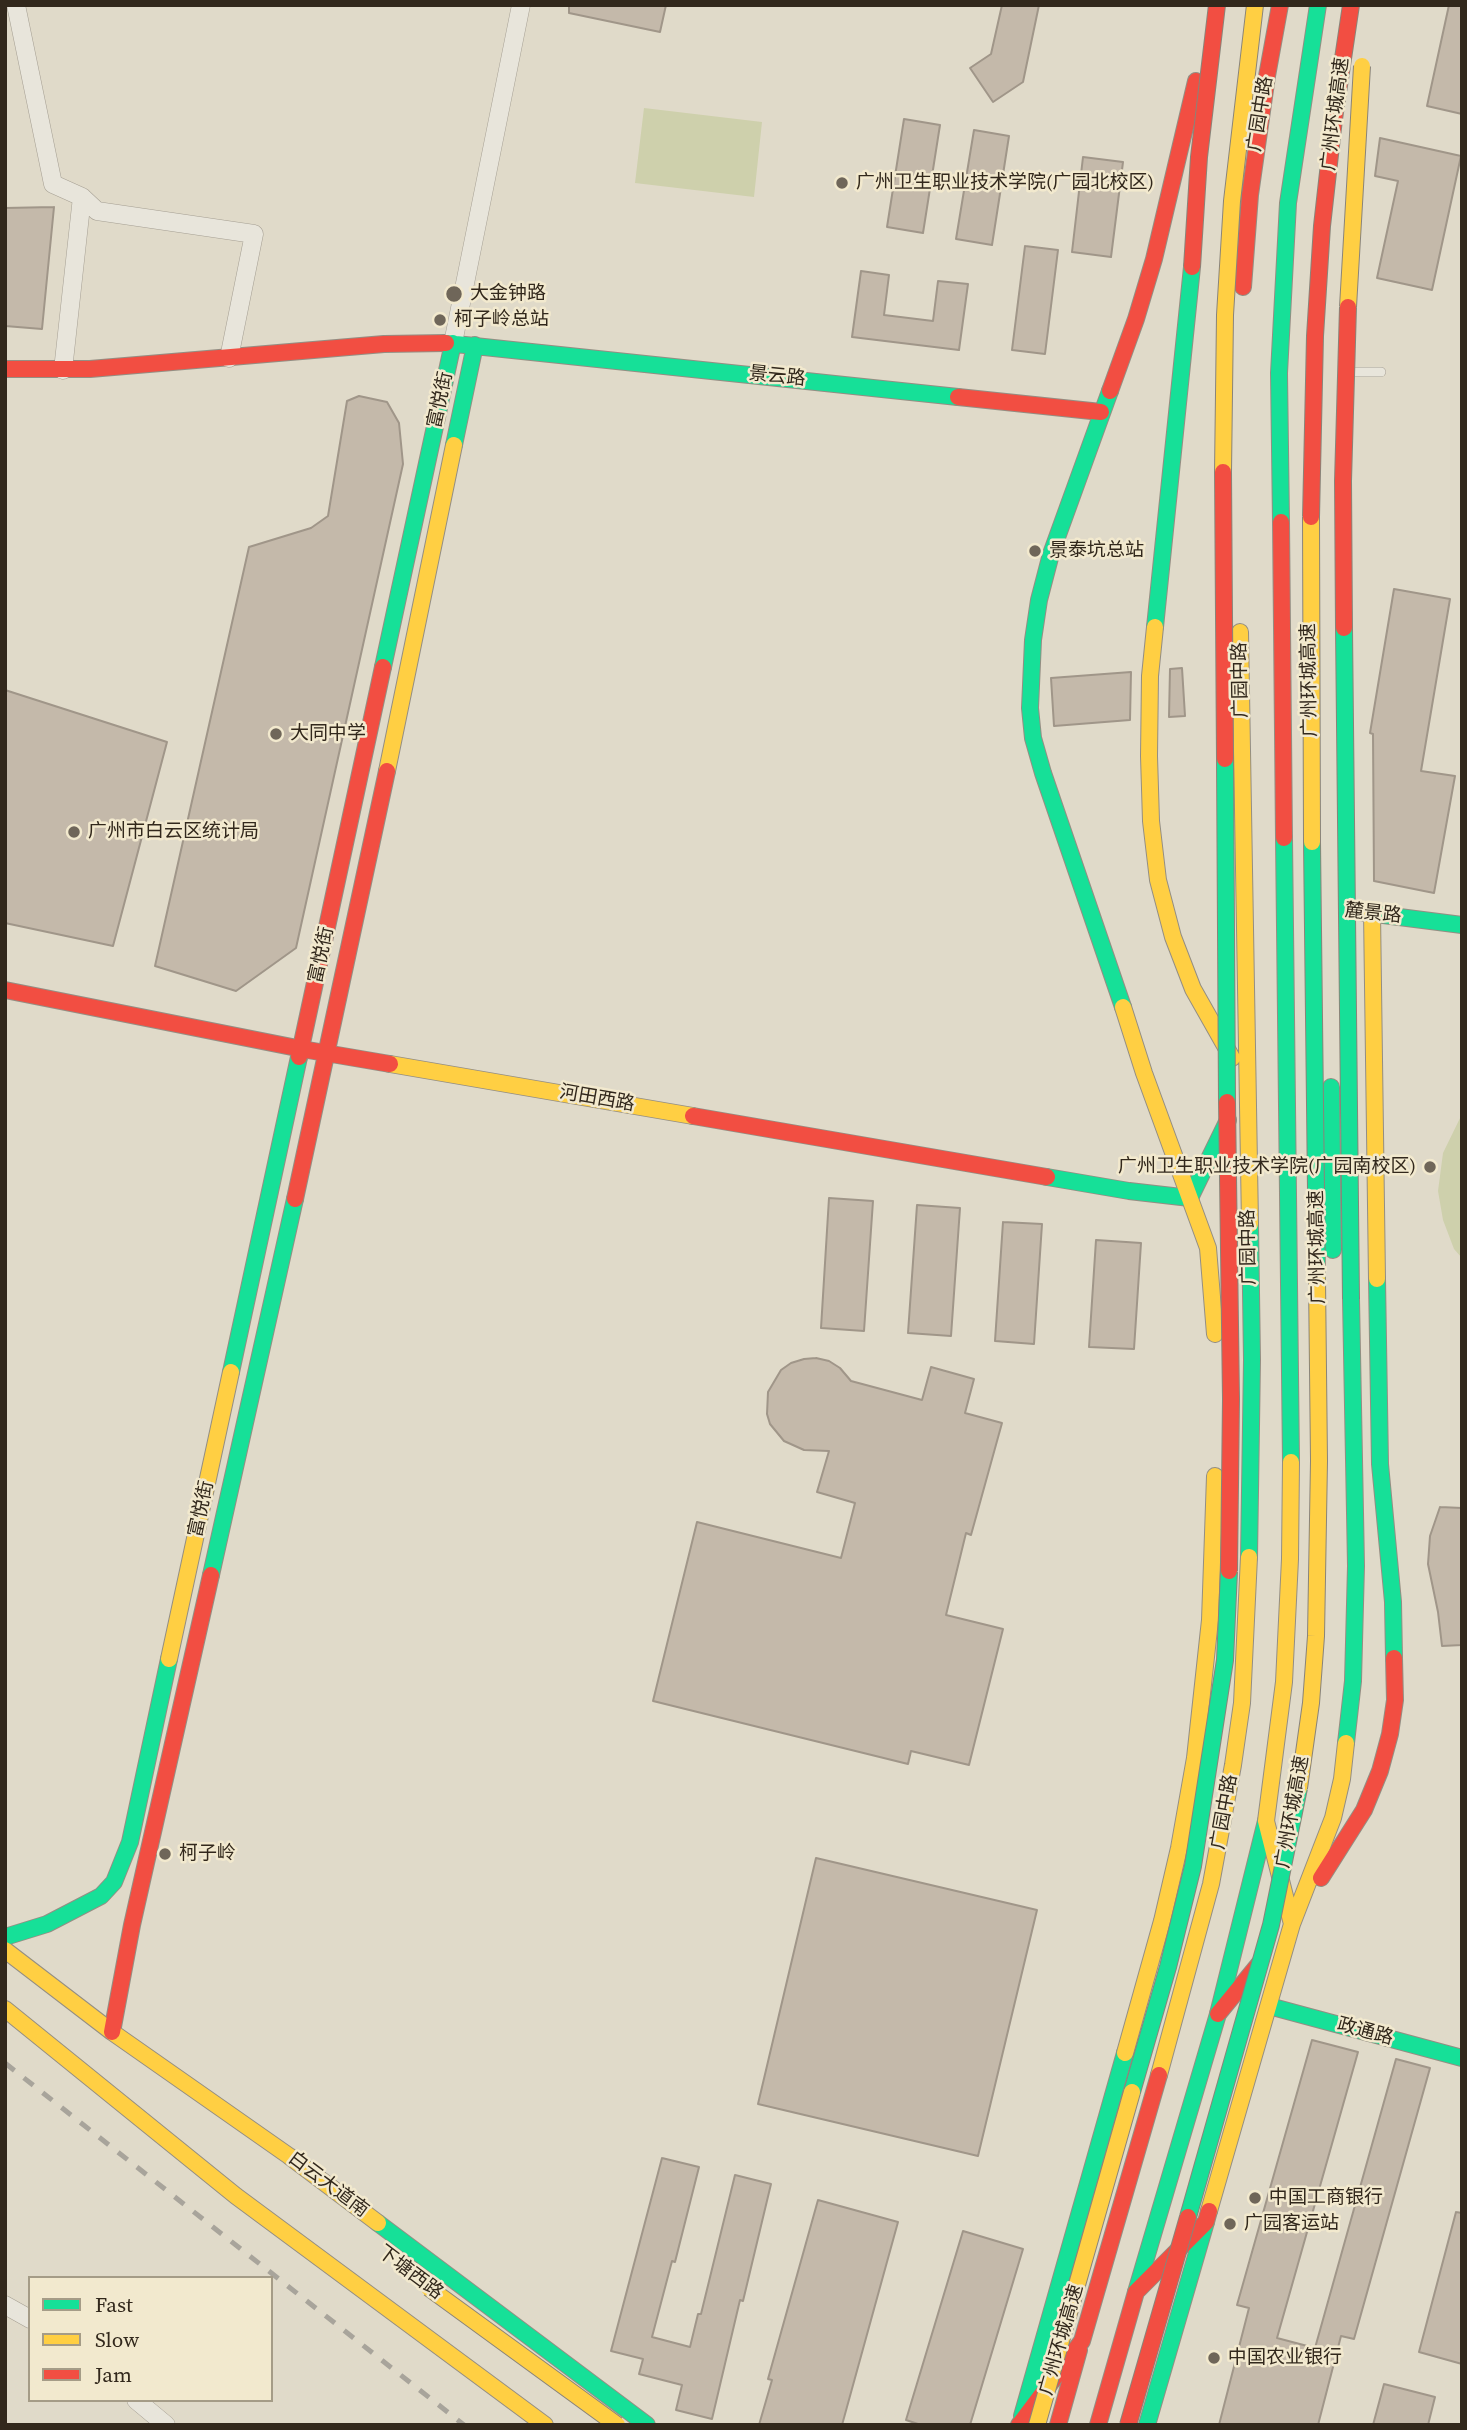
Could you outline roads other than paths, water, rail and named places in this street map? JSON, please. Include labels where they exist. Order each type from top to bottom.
[{"type":"main road","points":[[1190,1198],[1246,1083],[1193,989],[1172,937],[1158,880],[1151,821],[1149,756],[1150,676],[1192,267],[1199,157],[1218,5]]},
{"type":"main road","points":[[1019,2425],[1162,1921],[1189,1792],[1210,1620],[1215,1422],[1212,1283],[1208,1248],[1144,1073],[1043,773],[1033,738],[1030,708],[1032,640],[1051,554],[1136,319],[1154,260],[1199,68],[1218,5]]},
{"type":"main road","points":[[1238,429],[1216,315],[1215,262],[1217,192],[1243,5]]},
{"type":"main road","name":"广州环城高速","points":[[1037,2425],[1168,1967],[1193,1866],[1225,1660],[1231,1533],[1231,1399],[1223,425],[1232,201],[1255,5]]},
{"type":"main road","name":"广园中路","points":[[1240,583],[1238,429],[1251,182],[1280,5]]},
{"type":"main road","name":"广园中路","points":[[1098,2425],[1218,2014],[1266,1821],[1276,1755],[1288,1603],[1291,1474],[1283,908],[1284,373],[1288,203],[1318,5]]},
{"type":"main road","points":[[1333,1264],[1321,586],[1331,250],[1361,9]]},
{"type":"main road","name":"广州环城高速","points":[[1128,2425],[1271,1925],[1299,1789],[1311,1703],[1316,1623],[1319,1461],[1310,695],[1311,466],[1322,226],[1334,119],[1361,9]]},
{"type":"main road","points":[[1147,2425],[1292,1924],[1333,1818],[1342,1779],[1350,1720],[1356,1566],[1343,494],[1349,288],[1363,44]]},
{"type":"main road","points":[[1288,203],[1347,111]]},
{"type":"main road","name":"景云路","points":[[453,343],[1101,412]]},
{"type":"main road","name":"富悦街","points":[[5,369],[63,370],[384,344],[453,343],[130,1842],[114,1882],[101,1896],[47,1924],[5,1937]]},
{"type":"main road","name":"富悦街","points":[[113,2032],[132,1926],[328,1053],[475,345]]},
{"type":"main road","name":"广园中路","points":[[1058,2425],[1188,1975],[1211,1884],[1233,1765],[1246,1656],[1252,1360],[1240,611]]},
{"type":"main road","points":[[342,861],[365,865]]},
{"type":"main road","name":"麓景路","points":[[1283,908],[1372,912],[1462,925]]},
{"type":"main road","points":[[1218,2014],[1292,1924],[1364,1810],[1380,1771],[1390,1734],[1395,1700],[1393,1602],[1380,1464],[1372,912]]},
{"type":"main road","name":"河田西路","points":[[5,990],[302,1049],[1129,1191],[1190,1198]]},
{"type":"main road","points":[[1290,1319],[1333,1216]]},
{"type":"main road","points":[[1288,1603],[1309,1546],[1327,1472],[1332,1407],[1333,1288]]},
{"type":"main road","points":[[1215,1422],[1252,1360]]},
{"type":"main road","points":[[1189,1792],[1211,1884]]},
{"type":"main road","points":[[1266,1821],[1292,1924]]},
{"type":"main road","name":"白云大道南","points":[[5,1950],[113,2032],[289,2155],[647,2425]]},
{"type":"main road","name":"政通路","points":[[1269,2006],[1462,2058]]},
{"type":"main road","points":[[5,2009],[236,2196],[545,2425]]},
{"type":"main road","points":[[113,2032],[217,2125]]},
{"type":"main road","points":[[72,2062],[154,2109]]},
{"type":"main road","points":[[1136,2292],[1206,2222]]},
{"type":"main road","name":"下塘西路","points":[[424,2284],[617,2425]]},
{"type":"main road","points":[[1019,2425],[1082,2341]]},
{"type":"street","points":[[16,5],[53,184],[82,197],[97,211],[254,234],[229,358]]},
{"type":"street","points":[[453,343],[521,5]]},
{"type":"street","points":[[63,370],[82,197]]},
{"type":"street","points":[[5,2305],[28,2318]]},
{"type":"street","points":[[138,2402],[166,2425]]},
{"type":"lane","points":[[1301,373],[1381,372]]},
{"type":"railway","points":[[5,2063],[464,2425]]},
{"type":"place","name":"广州卫生职业技术学院(广园北校区)","points":[[842,183]]},
{"type":"place","name":"大金钟路","points":[[454,294]]},
{"type":"place","name":"柯子岭总站","points":[[440,320]]},
{"type":"place","name":"景泰坑总站","points":[[1035,551]]},
{"type":"place","name":"大同中学","points":[[276,734]]},
{"type":"place","name":"广州市白云区统计局","points":[[74,832]]},
{"type":"place","name":"广州卫生职业技术学院(广园南校区)","points":[[1430,1167]]},
{"type":"place","name":"柯子岭","points":[[165,1854]]},
{"type":"place","name":"中国工商银行","points":[[1255,2198]]},
{"type":"place","name":"广园客运站","points":[[1230,2224]]},
{"type":"place","name":"中国农业银行","points":[[1214,2358]]}]
